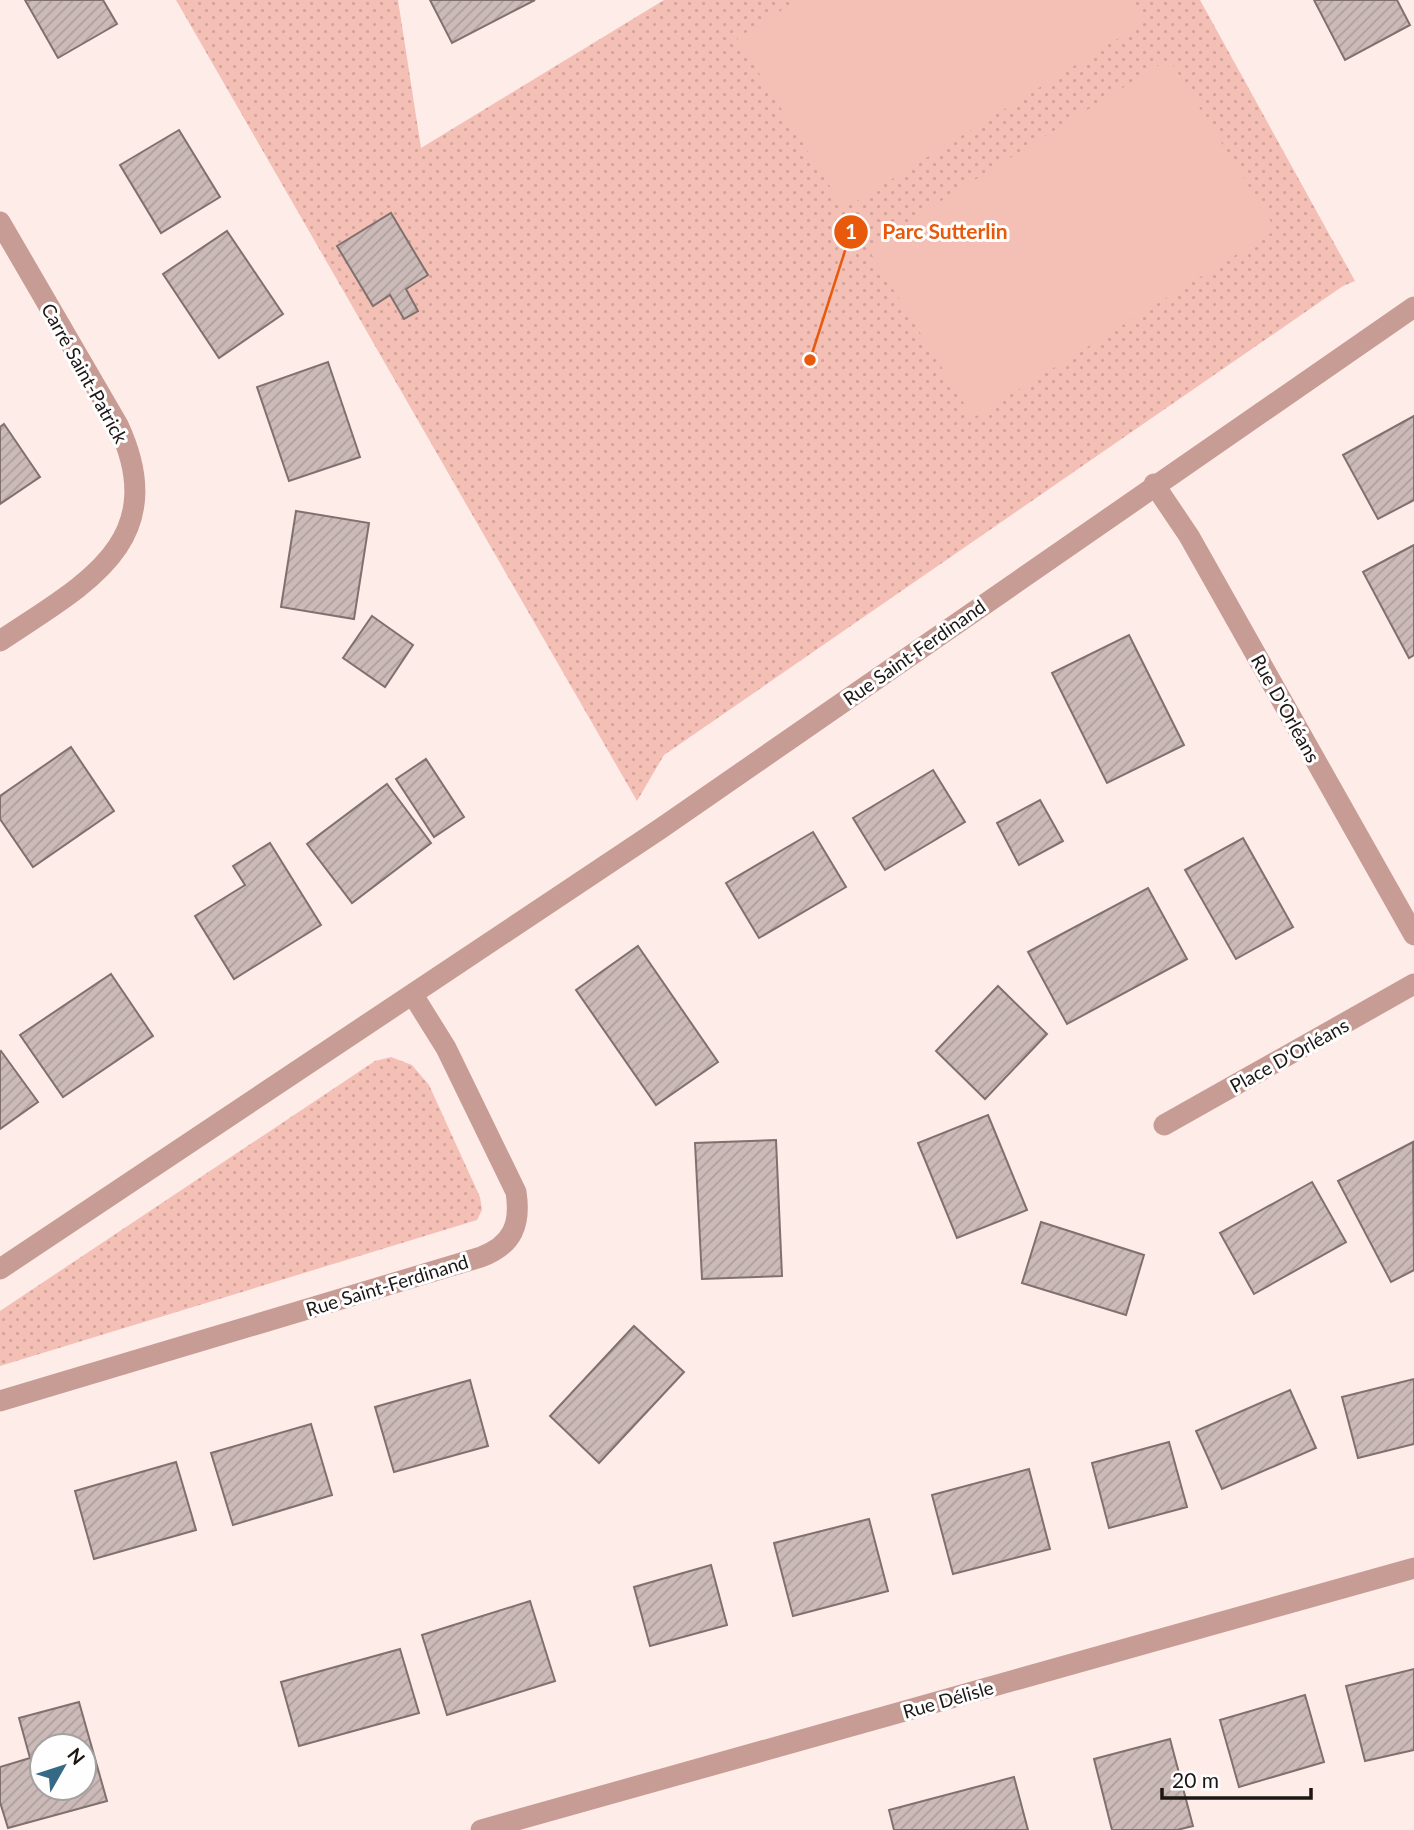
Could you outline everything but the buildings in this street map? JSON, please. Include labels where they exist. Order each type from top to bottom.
[{"type":"street","name":"Carré Saint-Patrick","points":[[0,222],[118,425],[127,444],[134,487],[127,533],[114,555],[83,585],[0,641]]},
{"type":"street","name":"Rue Saint-Ferdinand","points":[[0,1269],[670,822],[1154,484],[1414,307]]},
{"type":"street","name":"Rue D'Orléans","points":[[1154,484],[1189,536],[1414,935]]},
{"type":"street","name":"Place D'Orléans","points":[[1164,1125],[1414,984]]},
{"type":"street","name":"Rue Saint-Ferdinand","points":[[0,1401],[481,1257],[505,1244],[516,1229],[519,1212],[516,1192],[446,1048],[413,995]]},
{"type":"street","name":"Rue Délisle","points":[[481,1830],[1414,1568]]},
{"type":"shaded area","points":[[176,0],[398,0],[421,148],[664,0],[1200,0],[1355,281],[1343,286],[664,755],[637,801]]},
{"type":"shaded area","points":[[798,0],[1133,0],[1146,21],[844,209],[737,38]]},
{"type":"shaded area","points":[[1169,59],[1276,230],[973,418],[867,247]]},
{"type":"shaded area","points":[[391,1057],[412,1065],[429,1085],[480,1197],[482,1210],[477,1220],[0,1366],[0,1311],[375,1061]]},
{"type":"place","name":"Parc Sutterlin","points":[[810,360]]}]
